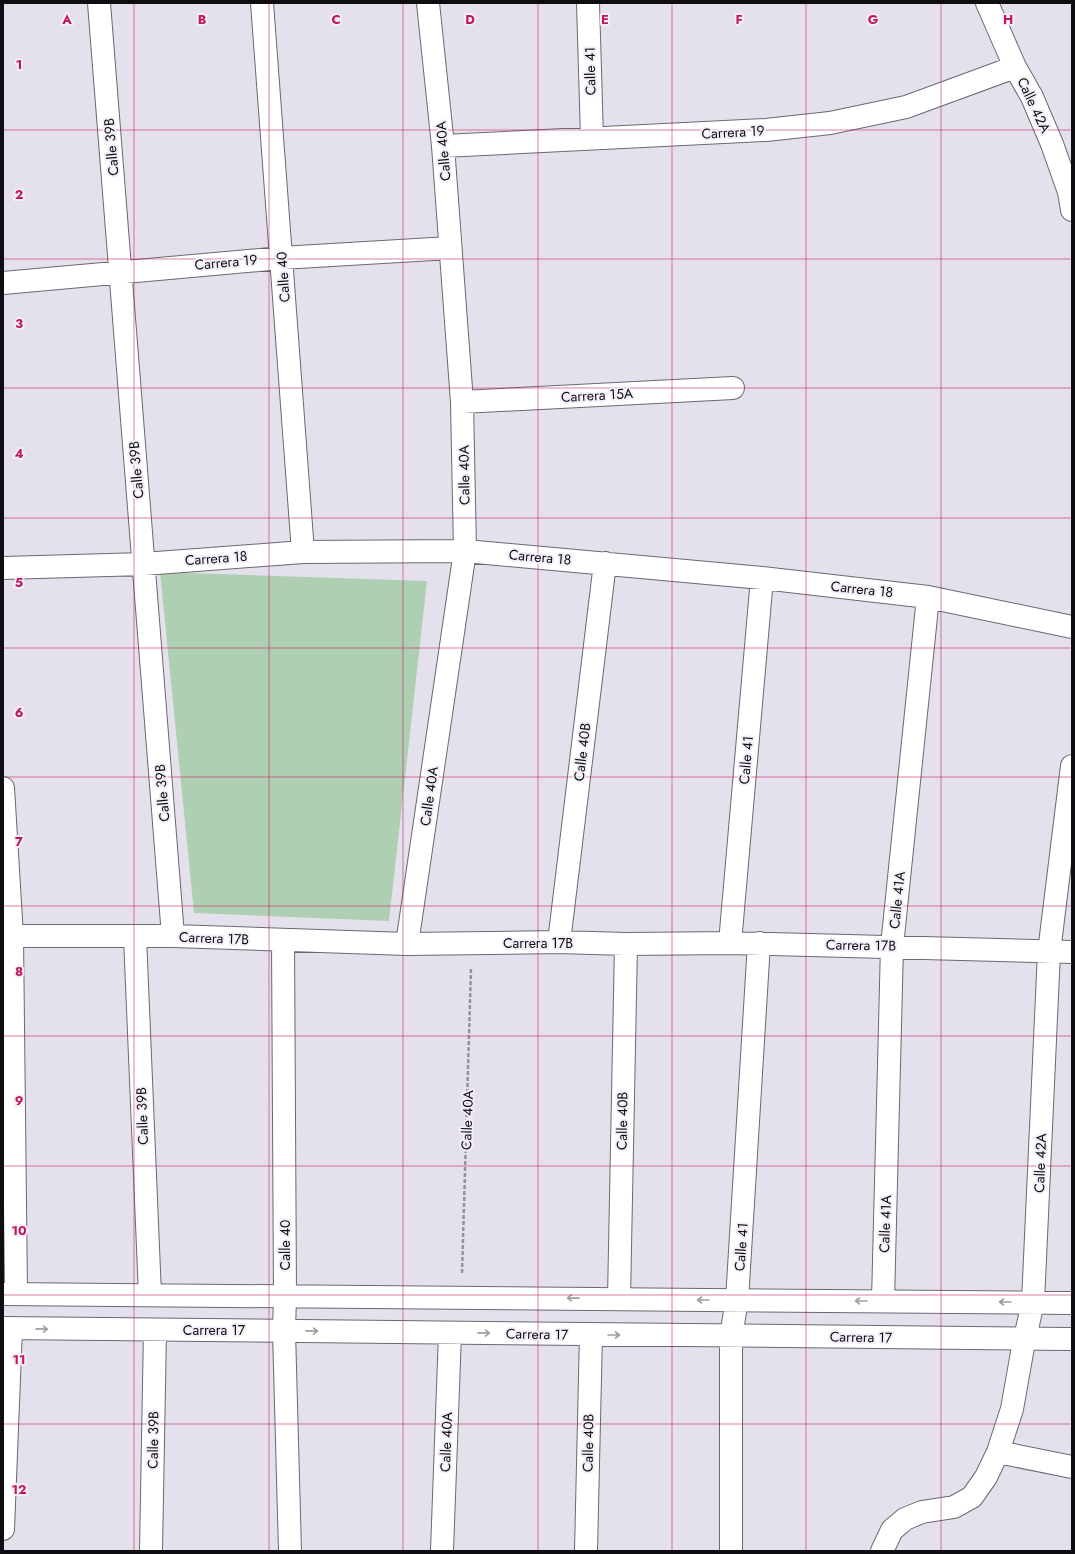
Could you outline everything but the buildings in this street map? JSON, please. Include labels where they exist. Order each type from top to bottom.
[{"type":"street","name":"Calle 39B","points":[[99,3],[173,936]]},
{"type":"street","name":"Calle 40","points":[[262,3],[303,552]]},
{"type":"street","name":"Calle 40A","points":[[407,944],[465,551],[462,402],[443,146],[428,3]]},
{"type":"street","name":"Calle 41","points":[[588,3],[592,138]]},
{"type":"street","name":"Calle 42A","points":[[986,3],[1015,67],[1032,97],[1049,137],[1069,192],[1072,210]]},
{"type":"street","name":"Carrera 19","points":[[443,146],[766,130],[830,123],[906,107],[1015,67]]},
{"type":"street","name":"Carrera 19","points":[[3,283],[281,258],[450,248]]},
{"type":"street","name":"Carrera 15A","points":[[462,402],[733,388]]},
{"type":"street","name":"Carrera 18","points":[[3,568],[144,564],[303,552],[465,551],[762,578],[928,597],[1072,627]]},
{"type":"street","name":"Calle 40B","points":[[559,942],[605,563]]},
{"type":"street","name":"Calle 41","points":[[730,942],[762,578]]},
{"type":"street","name":"Calle 41A","points":[[883,1301],[892,946],[928,597]]},
{"type":"street","name":"Calle 42A","points":[[882,1551],[892,1530],[905,1519],[922,1512],[954,1507],[972,1497],[986,1477],[998,1452],[1012,1409],[1025,1339],[1034,1302],[1049,952],[1072,766]]},
{"type":"street","points":[[3,788],[8,936],[10,1294],[1072,1303]]},
{"type":"street","name":"Carrera 17B","points":[[8,936],[173,936],[407,944],[559,942],[626,944],[730,942],[1072,952]]},
{"type":"street","name":"Calle 39B","points":[[135,937],[150,1295]]},
{"type":"street","name":"Calle 40","points":[[283,940],[284,1331],[290,1551]]},
{"type":"street","name":"Calle 41","points":[[731,1551],[732,1336],[737,1300],[759,943]]},
{"type":"street","name":"Calle 40B","points":[[619,1299],[626,944]]},
{"type":"street","points":[[3,1529],[7,1328]]},
{"type":"street","name":"Carrera 17","points":[[7,1328],[1072,1339]]},
{"type":"street","name":"Calle 39B","points":[[151,1551],[155,1330]]},
{"type":"street","name":"Calle 40A","points":[[442,1551],[450,1333]]},
{"type":"street","name":"Calle 40B","points":[[586,1551],[591,1334]]},
{"type":"street","points":[[998,1452],[1072,1468]]},
{"type":"path","name":"Calle 40A","points":[[461,1298],[472,943]]},
{"type":"green space","points":[[160,572],[427,581],[389,921],[194,913]]}]
